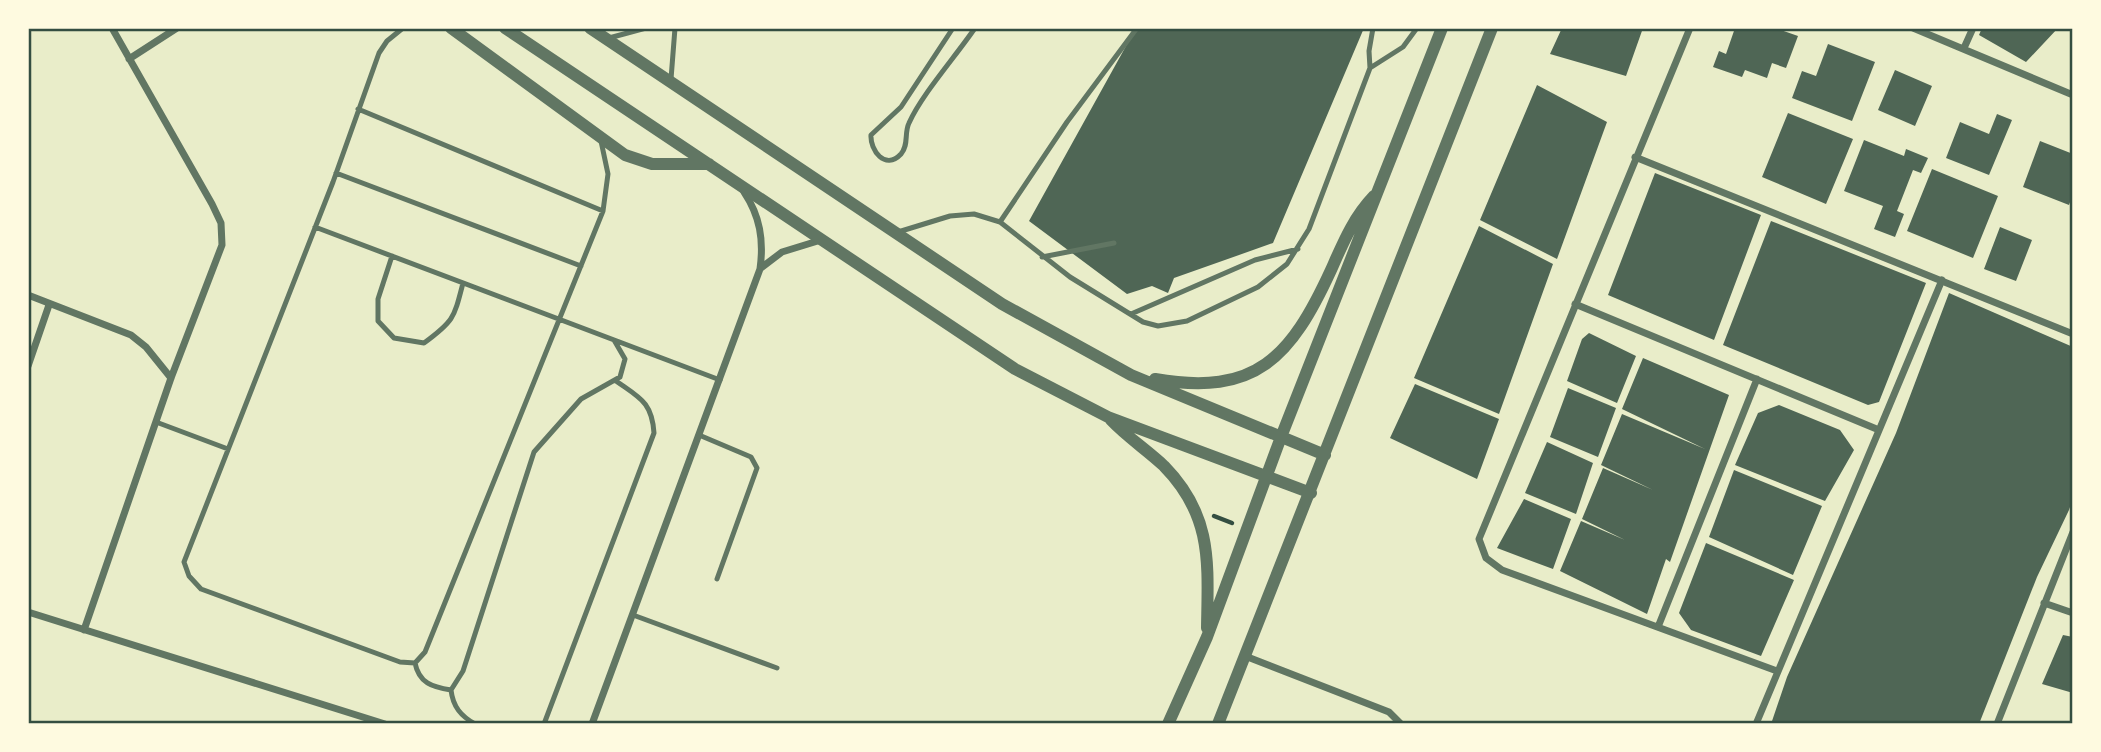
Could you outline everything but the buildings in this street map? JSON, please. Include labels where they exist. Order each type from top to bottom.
[{"type":"street","points":[[84,630],[171,378],[222,245],[221,223],[112,28]]},
{"type":"street","points":[[129,59],[177,28]]},
{"type":"street","points":[[451,28],[625,155],[652,164],[709,164]]},
{"type":"street","points":[[505,28],[1015,369],[1108,417],[1311,494]]},
{"type":"street","points":[[590,28],[1002,304],[1131,375],[1325,456]]},
{"type":"street","points":[[1168,724],[1207,637],[1266,475],[1442,28]]},
{"type":"street","points":[[1218,724],[1311,494],[1492,28]]},
{"type":"street","points":[[1482,54],[1498,28]]},
{"type":"street","points":[[1690,28],[1481,529],[1481,549],[1486,558],[1502,570],[1777,671]]},
{"type":"street","points":[[1913,28],[2073,94]]},
{"type":"street","points":[[1964,48],[1973,28]]},
{"type":"street","points":[[1635,157],[2073,334]]},
{"type":"street","points":[[592,724],[760,269],[762,234],[758,217],[741,186]]},
{"type":"street","points":[[1131,375],[1204,385],[1239,377],[1275,358],[1304,325],[1352,224],[1379,190]]},
{"type":"street","points":[[760,269],[782,252],[821,240]]},
{"type":"street","points":[[1756,724],[1942,280]]},
{"type":"street","points":[[28,296],[110,324],[131,335],[146,347],[171,378]]},
{"type":"street","points":[[1575,304],[1879,430]]},
{"type":"street","points":[[28,366],[50,305]]},
{"type":"street","points":[[1658,627],[1756,379]]},
{"type":"street","points":[[1108,417],[1162,465],[1182,487],[1194,508],[1206,542],[1207,637]]},
{"type":"street","points":[[1997,724],[2073,531]]},
{"type":"street","points":[[2044,603],[2073,613]]},
{"type":"street","points":[[28,612],[386,724]]},
{"type":"street","points":[[1245,656],[1389,712],[1401,724]]},
{"type":"lane","points":[[404,28],[387,41],[379,53],[336,173],[184,562],[201,589],[400,662],[415,663]]},
{"type":"lane","points":[[606,39],[646,28]]},
{"type":"lane","points":[[671,82],[675,28]]},
{"type":"lane","points":[[953,28],[894,116],[871,135],[870,146],[876,155],[885,160],[895,159],[903,152],[908,124],[975,28]]},
{"type":"lane","points":[[1000,222],[1067,122],[1138,28]]},
{"type":"lane","points":[[897,232],[950,216],[974,214],[1000,222],[1042,257],[1130,314],[1158,326],[1187,321],[1274,277],[1298,249],[1317,210],[1370,68],[1369,51],[1373,28]]},
{"type":"lane","points":[[1370,68],[1403,47],[1417,28]]},
{"type":"lane","points":[[358,108],[603,211]]},
{"type":"lane","points":[[415,663],[425,652],[603,211],[608,174],[600,138]]},
{"type":"lane","points":[[336,173],[581,266]]},
{"type":"lane","points":[[315,227],[720,380]]},
{"type":"lane","points":[[1042,257],[1114,243]]},
{"type":"lane","points":[[1130,314],[1255,260],[1298,249]]},
{"type":"lane","points":[[392,256],[378,299],[378,321],[394,338],[424,343],[443,329],[455,317],[463,283]]},
{"type":"lane","points":[[475,724],[459,712],[452,701],[451,690],[463,671],[534,452],[581,399],[617,380],[624,370],[625,359],[614,340]]},
{"type":"lane","points":[[544,724],[654,433],[653,413],[644,400],[617,380]]},
{"type":"lane","points":[[156,422],[228,449]]},
{"type":"lane","points":[[699,435],[738,449],[751,457],[757,468],[717,579]]},
{"type":"lane","points":[[633,615],[777,668]]},
{"type":"lane","points":[[415,663],[417,675],[424,682],[451,690]]}]
